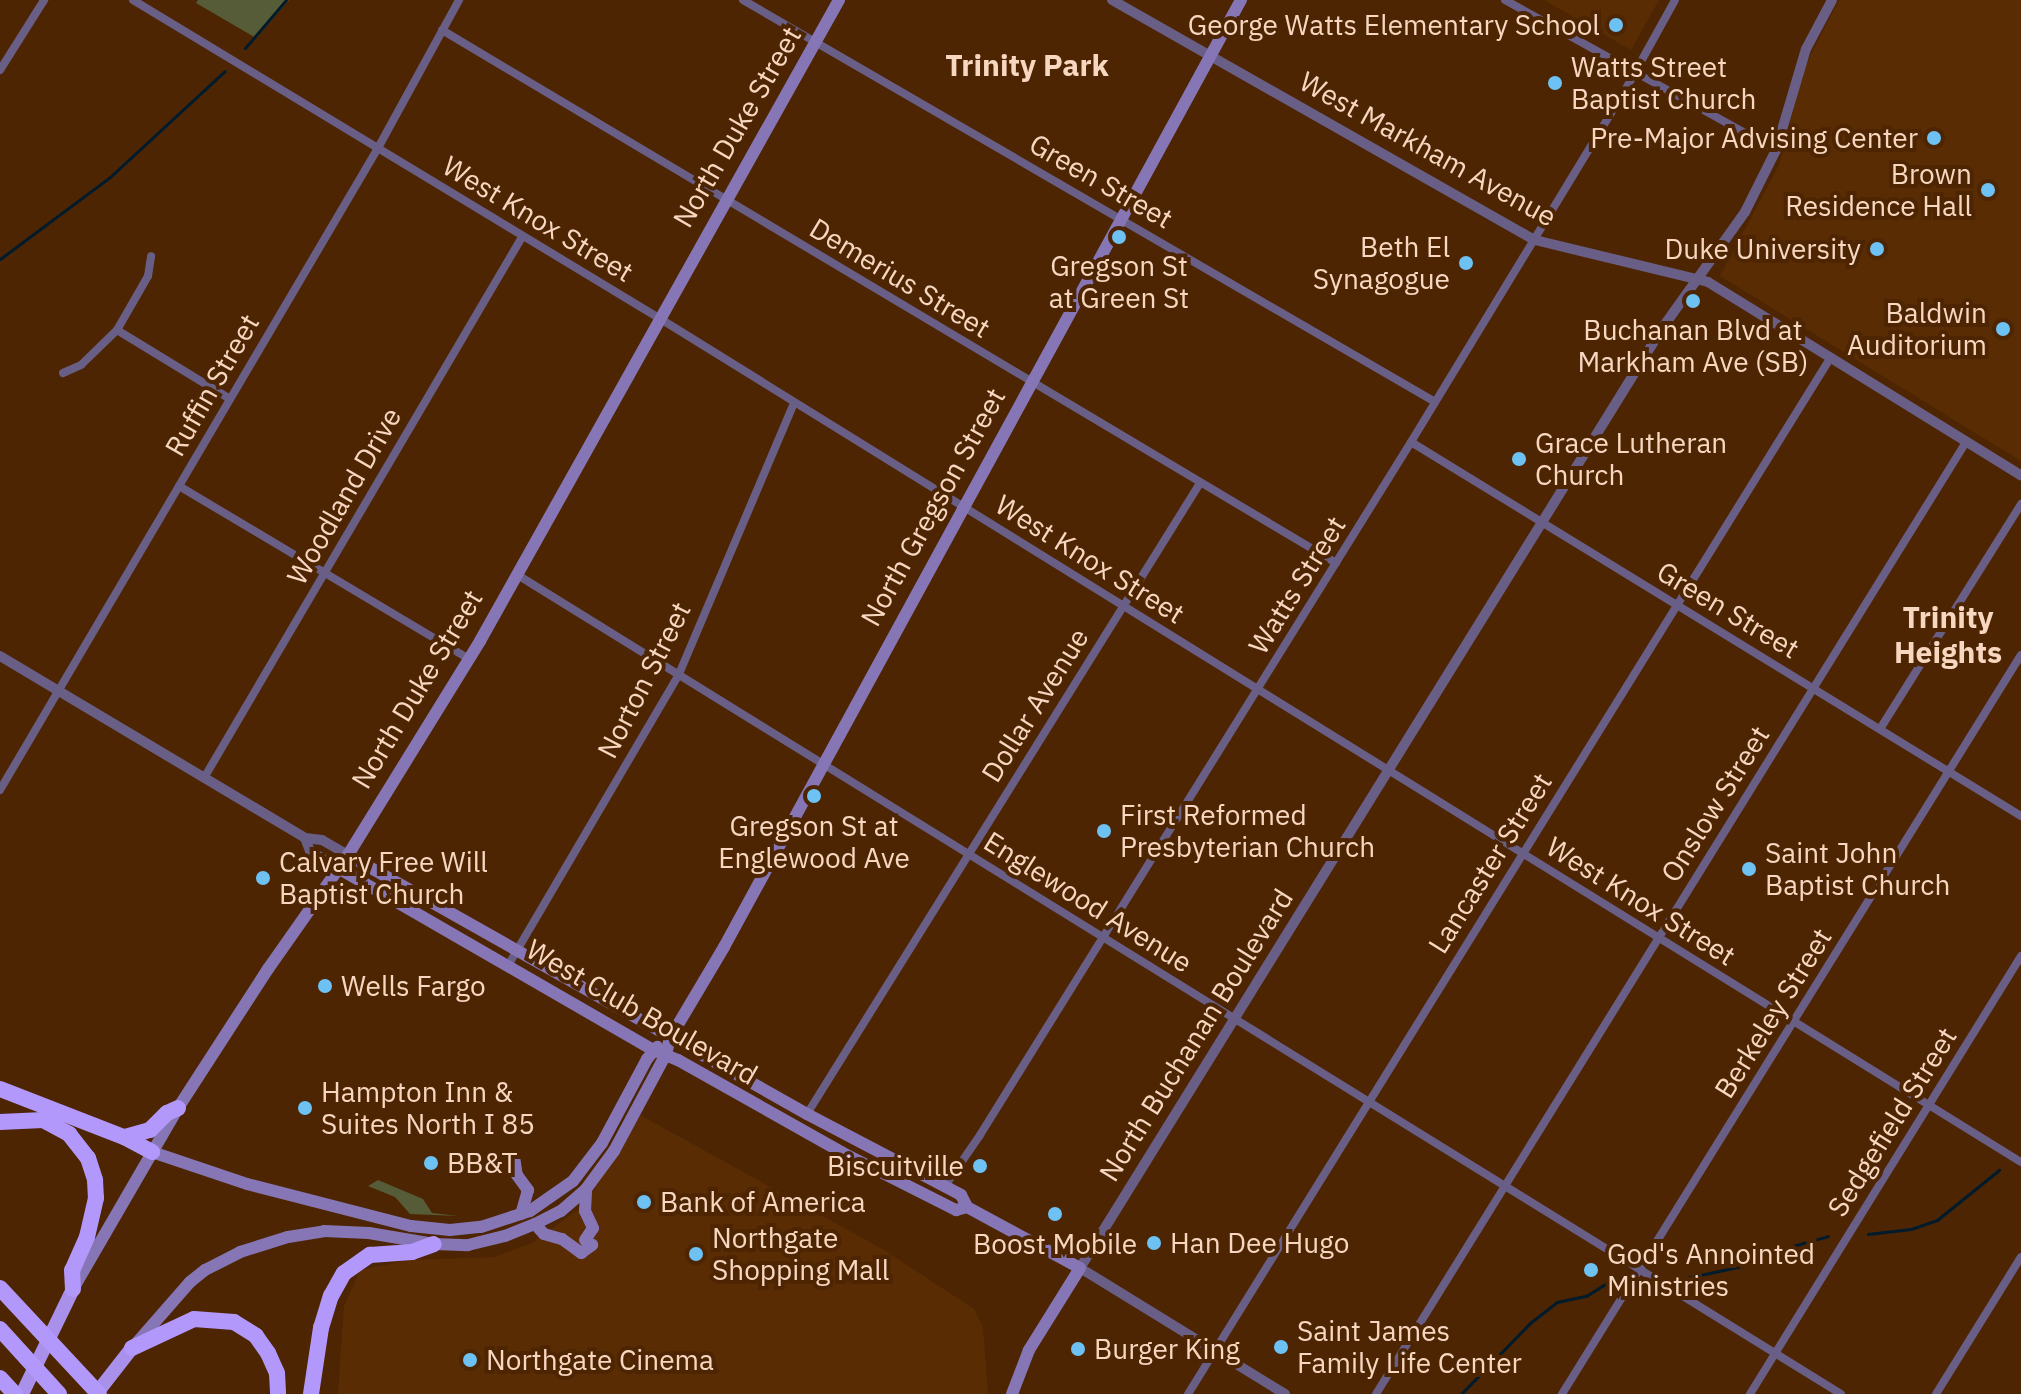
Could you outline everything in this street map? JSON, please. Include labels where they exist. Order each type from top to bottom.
[{"type":"highway","points":[[0,1089],[124,1137],[152,1152]]},
{"type":"highway","points":[[124,1137],[150,1130],[167,1113],[178,1108]]},
{"type":"highway","points":[[0,1122],[43,1120],[69,1134],[88,1158],[95,1180],[96,1198],[89,1229],[72,1270],[73,1289]]},
{"type":"highway","points":[[311,1394],[321,1328],[331,1296],[344,1273],[370,1255],[412,1252],[434,1244]]},
{"type":"highway","points":[[0,1281],[19,1307]]},
{"type":"highway","points":[[0,1288],[98,1394]]},
{"type":"highway","name":"North Duke Street","points":[[22,1394],[73,1289]]},
{"type":"highway","points":[[126,1354],[194,1319],[234,1322],[256,1336],[268,1353],[277,1373],[278,1394]]},
{"type":"highway","points":[[0,1329],[59,1394]]},
{"type":"highway","name":"North Gregson Street","points":[[98,1394],[126,1354]]},
{"type":"highway","points":[[0,1378],[15,1394]]},
{"type":"main road","name":"North Duke Street","points":[[73,1289],[178,1108],[348,855],[469,659],[725,198],[839,0]]},
{"type":"main road","name":"North Gregson Street","points":[[126,1354],[176,1296],[205,1270],[260,1245],[305,1234],[346,1231],[434,1244],[468,1245],[505,1236],[535,1224],[561,1211],[586,1189],[614,1151],[666,1054],[670,1038],[1241,0]]},
{"type":"main road","name":"West Club Boulevard","points":[[348,855],[807,1114],[945,1186],[963,1197],[967,1207],[1080,1268]]},
{"type":"main road","name":"West Club Boulevard","points":[[338,868],[509,964],[653,1050],[666,1054],[903,1184],[956,1210],[967,1207]]},
{"type":"main road","name":"North Gregson Street","points":[[152,1152],[247,1184],[411,1226],[465,1229],[521,1214],[564,1189],[584,1168],[653,1050],[670,1038]]},
{"type":"main road","points":[[514,1157],[517,1175],[528,1190],[521,1214]]},
{"type":"main road","points":[[903,1184],[928,1191],[945,1186]]},
{"type":"main road","points":[[535,1224],[544,1234],[562,1239],[581,1253],[589,1242],[593,1228],[585,1211],[586,1189]]},
{"type":"main road","points":[[1012,1394],[1029,1350],[1080,1268]]},
{"type":"street","points":[[0,70],[44,0]]},
{"type":"street","name":"West Knox Street","points":[[133,0],[659,318],[2021,1162]]},
{"type":"street","name":"Ruffin Street","points":[[0,790],[378,148],[459,0]]},
{"type":"street","name":"Green Street","points":[[743,0],[1435,402]]},
{"type":"street","name":"West Markham Avenue","points":[[1112,0],[1535,240],[1560,249],[1699,279],[2021,475]]},
{"type":"street","points":[[1505,0],[1776,150]]},
{"type":"street","name":"Watts Street","points":[[945,1186],[955,1175],[1411,442],[1635,73],[1675,0]]},
{"type":"street","name":"North Buchanan Boulevard","points":[[1080,1268],[1676,306],[1699,279],[1745,212],[1776,150],[1801,63],[1832,0]]},
{"type":"street","name":"Demerius Street","points":[[442,30],[1336,563]]},
{"type":"street","name":"Woodland Drive","points":[[204,778],[522,237]]},
{"type":"street","points":[[63,373],[81,365],[117,330],[148,276],[151,256]]},
{"type":"street","points":[[117,330],[230,399]]},
{"type":"street","name":"Lancaster Street","points":[[1188,1394],[1831,357]]},
{"type":"street","name":"Norton Street","points":[[509,964],[679,674],[794,403]]},
{"type":"street","name":"Green Street","points":[[1411,442],[2021,816]]},
{"type":"street","name":"Onslow Street","points":[[1376,1394],[1966,442]]},
{"type":"street","name":"Dollar Avenue","points":[[807,1114],[1200,483]]},
{"type":"street","points":[[179,486],[469,659]]},
{"type":"street","points":[[1880,729],[2021,504]]},
{"type":"street","name":"Englewood Avenue","points":[[516,574],[1841,1394]]},
{"type":"street","name":"Berkeley Street","points":[[1562,1394],[2021,655]]},
{"type":"street","name":"West Club Boulevard","points":[[0,656],[305,838],[322,840],[348,855]]},
{"type":"street","name":"West Club Boulevard","points":[[305,838],[310,851],[338,868]]},
{"type":"street","name":"Sedgefield Street","points":[[1750,1394],[2021,956]]},
{"type":"street","points":[[1936,1394],[2021,1257]]},
{"type":"street","name":"West Club Boulevard","points":[[1080,1268],[1285,1394]]},
{"type":"shaded area","name":"George Watts Elementary School","points":[[1544,0],[1659,0],[1631,50]]},
{"type":"shaded area","name":"Duke University","points":[[1839,0],[2021,0],[2021,461],[1720,276],[1779,165],[1805,66]]},
{"type":"shaded area","name":"Northgate Shopping Mall","points":[[640,1115],[884,1250],[974,1309],[983,1327],[988,1394],[338,1394],[344,1306],[360,1270],[410,1260],[494,1257],[532,1243],[583,1206]]},
{"type":"green space","points":[[198,0],[289,0],[256,38],[196,3]]},
{"type":"green space","points":[[378,1180],[423,1199],[432,1213],[458,1216],[410,1214],[395,1197],[368,1186]]},
{"type":"waterway","points":[[245,48],[286,0]]},
{"type":"waterway","points":[[0,259],[110,177],[225,71]]},
{"type":"waterway","points":[[1868,1234],[1911,1229],[1937,1220],[1999,1170]]},
{"type":"waterway","points":[[1686,1278],[1747,1265],[1772,1252],[1828,1236]]},
{"type":"waterway","points":[[1461,1394],[1530,1323],[1557,1302],[1586,1296],[1608,1282]]},
{"type":"place","name":"George Watts Elementary School","points":[[1616,25]]},
{"type":"place","name":"Watts Street Baptist Church","points":[[1555,83]]},
{"type":"place","name":"Pre-Major Advising Center","points":[[1934,138]]},
{"type":"place","name":"Brown Residence Hall","points":[[1988,190]]},
{"type":"place","name":"Gregson St at Green St","points":[[1119,237]]},
{"type":"place","name":"Duke University","points":[[1877,249]]},
{"type":"place","name":"Beth El Synagogue","points":[[1466,263]]},
{"type":"place","name":"Buchanan Blvd at Markham Ave (SB)","points":[[1693,301]]},
{"type":"place","name":"Baldwin Auditorium","points":[[2003,329]]},
{"type":"place","name":"Grace Lutheran Church","points":[[1519,459]]},
{"type":"place","name":"Gregson St at Englewood Ave","points":[[814,796]]},
{"type":"place","name":"First Reformed Presbyterian Church","points":[[1104,831]]},
{"type":"place","name":"Saint John Baptist Church","points":[[1749,869]]},
{"type":"place","name":"Calvary Free Will Baptist Church","points":[[263,878]]},
{"type":"place","name":"Wells Fargo","points":[[325,986]]},
{"type":"place","name":"Hampton Inn & Suites North I 85","points":[[305,1108]]},
{"type":"place","name":"BB&T","points":[[431,1163]]},
{"type":"place","name":"Biscuitville","points":[[980,1166]]},
{"type":"place","name":"Bank of America","points":[[644,1202]]},
{"type":"place","name":"Boost Mobile","points":[[1055,1214]]},
{"type":"place","name":"Han Dee Hugo","points":[[1154,1243]]},
{"type":"place","name":"Northgate Shopping Mall","points":[[696,1254]]},
{"type":"place","name":"God's Annointed Ministries","points":[[1591,1270]]},
{"type":"place","name":"Saint James Family Life Center","points":[[1281,1347]]},
{"type":"place","name":"Burger King","points":[[1078,1349]]},
{"type":"place","name":"Northgate Cinema","points":[[470,1360]]},
{"type":"district","name":"Trinity Park","points":[[1027,65]]},
{"type":"district","name":"Trinity Heights","points":[[1948,634]]}]
